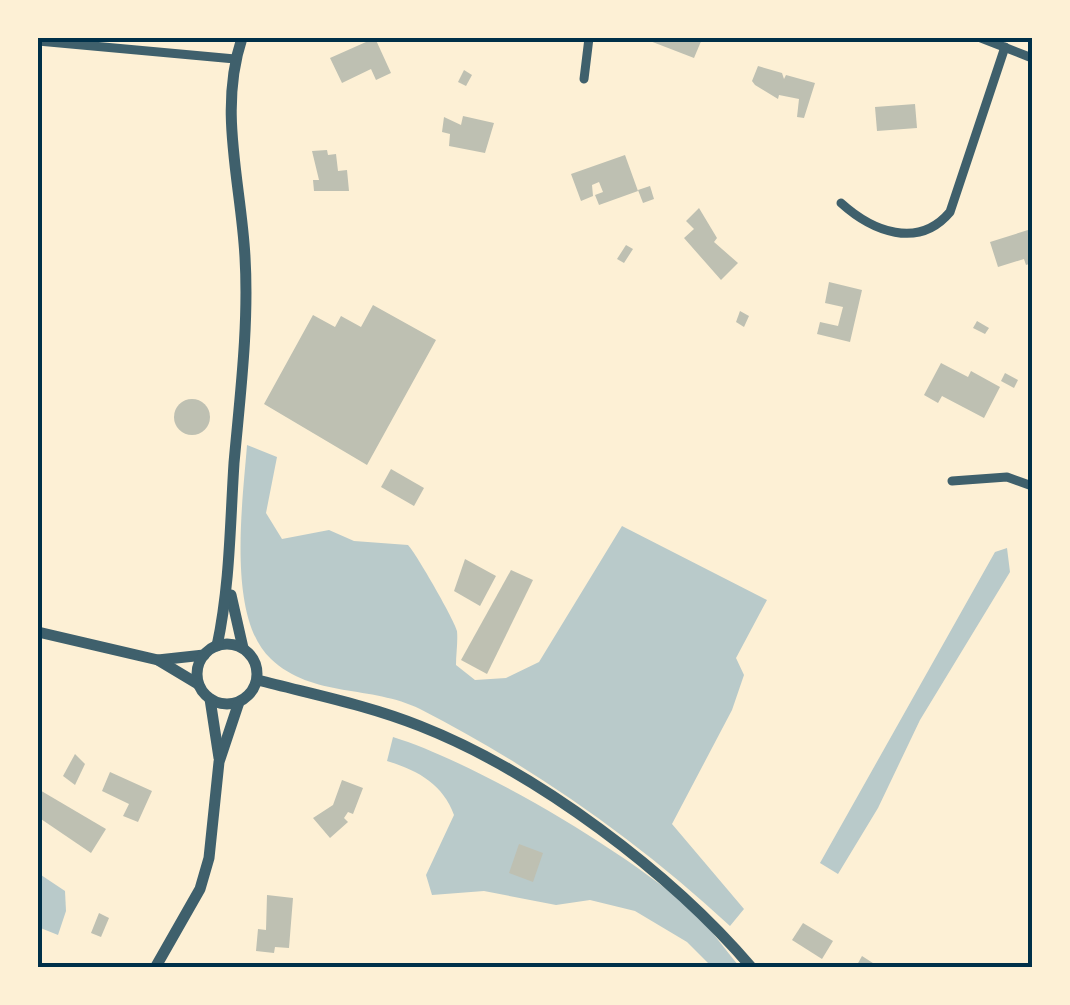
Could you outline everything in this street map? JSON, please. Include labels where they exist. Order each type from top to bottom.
[{"type":"street","points":[[217,646],[230,586],[246,261],[231,140],[235,59],[242,38]]},
{"type":"street","points":[[584,79],[589,38]]},
{"type":"street","points":[[981,38],[1032,58]]},
{"type":"street","points":[[38,41],[235,59]]},
{"type":"street","points":[[841,202],[865,224],[888,232],[921,232],[939,225],[950,212],[1006,47]]},
{"type":"street","points":[[952,482],[980,476],[1007,477],[1032,486]]},
{"type":"street","points":[[230,586],[243,648],[252,656],[258,680]]},
{"type":"street","points":[[38,632],[158,660],[198,684],[210,700],[219,762]]},
{"type":"street","points":[[198,684],[197,668],[204,655],[217,646],[243,648]]},
{"type":"street","points":[[158,660],[204,655]]},
{"type":"street","points":[[155,968],[200,889],[210,858],[219,762],[239,702],[258,680]]},
{"type":"street","points":[[258,680],[378,712],[473,751],[611,839],[673,885],[707,915],[752,968]]},
{"type":"street","points":[[210,700],[224,705],[239,702]]},
{"type":"shaded area","points":[[247,445],[277,457],[266,513],[282,539],[329,530],[354,541],[408,545],[455,625],[456,665],[475,680],[506,678],[539,662],[622,526],[767,600],[736,658],[744,675],[732,710],[672,824],[744,909],[730,926],[621,835],[543,780],[462,731],[401,702],[305,680],[271,659],[257,640],[243,588],[241,526]]},
{"type":"shaded area","points":[[1007,548],[1010,572],[920,720],[878,808],[838,874],[820,863],[995,552]]},
{"type":"shaded area","points":[[393,737],[467,767],[594,838],[696,914],[740,967],[712,967],[687,942],[635,911],[590,900],[556,905],[484,891],[432,895],[426,875],[454,815],[443,795],[428,780],[387,761]]},
{"type":"shaded area","points":[[38,873],[65,891],[66,911],[58,935],[38,927]]},
{"type":"building","points":[[375,38],[391,73],[376,80],[371,69],[342,83],[330,58]]},
{"type":"building","points":[[702,39],[694,58],[650,41]]},
{"type":"building","points":[[758,66],[782,73],[784,79],[786,75],[815,83],[804,118],[797,117],[799,99],[779,95],[778,99],[755,85],[752,81]]},
{"type":"building","points":[[464,70],[472,75],[466,86],[458,82]]},
{"type":"building","points":[[915,104],[917,128],[877,131],[875,107]]},
{"type":"building","points":[[463,116],[494,123],[485,153],[449,146],[450,134],[442,132],[444,117],[461,125]]},
{"type":"building","points":[[327,150],[328,155],[336,154],[338,171],[347,170],[349,191],[314,191],[313,180],[319,180],[312,151]]},
{"type":"building","points":[[625,155],[638,191],[599,205],[595,195],[603,192],[599,182],[592,185],[593,196],[581,201],[571,174]]},
{"type":"building","points":[[650,186],[654,199],[643,203],[638,190]]},
{"type":"building","points":[[699,208],[717,238],[714,242],[738,263],[721,280],[684,238],[694,229],[686,221]]},
{"type":"building","points":[[1028,230],[1032,263],[1026,265],[1024,259],[998,267],[990,242]]},
{"type":"building","points":[[626,245],[633,249],[624,263],[617,259]]},
{"type":"building","points":[[829,282],[862,290],[850,342],[817,334],[820,322],[838,326],[843,307],[825,303]]},
{"type":"building","points":[[373,305],[436,340],[367,465],[264,404],[313,315],[335,327],[341,316],[361,327]]},
{"type":"building","points":[[740,311],[749,316],[744,327],[736,322]]},
{"type":"building","points":[[977,321],[989,328],[985,334],[973,328]]},
{"type":"building","points":[[941,363],[968,377],[971,371],[1000,387],[984,418],[942,396],[938,403],[924,395]]},
{"type":"building","points":[[1005,373],[1018,380],[1014,388],[1001,381]]},
{"type":"building","points":[[192,399],[204,405],[210,417],[204,429],[192,435],[180,429],[174,417],[180,405]]},
{"type":"building","points":[[391,469],[424,488],[414,506],[381,487]]},
{"type":"building","points":[[465,559],[496,576],[480,606],[454,591]]},
{"type":"building","points":[[511,570],[533,580],[487,674],[461,660]]},
{"type":"building","points":[[75,754],[85,764],[75,785],[63,776]]},
{"type":"building","points":[[110,772],[152,791],[138,822],[123,816],[129,804],[102,791]]},
{"type":"building","points":[[342,780],[363,788],[353,814],[348,812],[344,818],[348,822],[330,838],[313,818],[333,805]]},
{"type":"building","points":[[38,789],[106,829],[91,853],[38,817]]},
{"type":"building","points":[[519,844],[543,853],[533,882],[509,873]]},
{"type":"building","points":[[267,895],[293,898],[289,948],[275,947],[274,953],[256,951],[258,929],[266,930]]},
{"type":"building","points":[[99,913],[109,918],[101,937],[91,933]]},
{"type":"building","points":[[803,923],[833,941],[822,959],[792,940]]},
{"type":"building","points":[[862,956],[876,965],[874,968],[857,965]]}]
